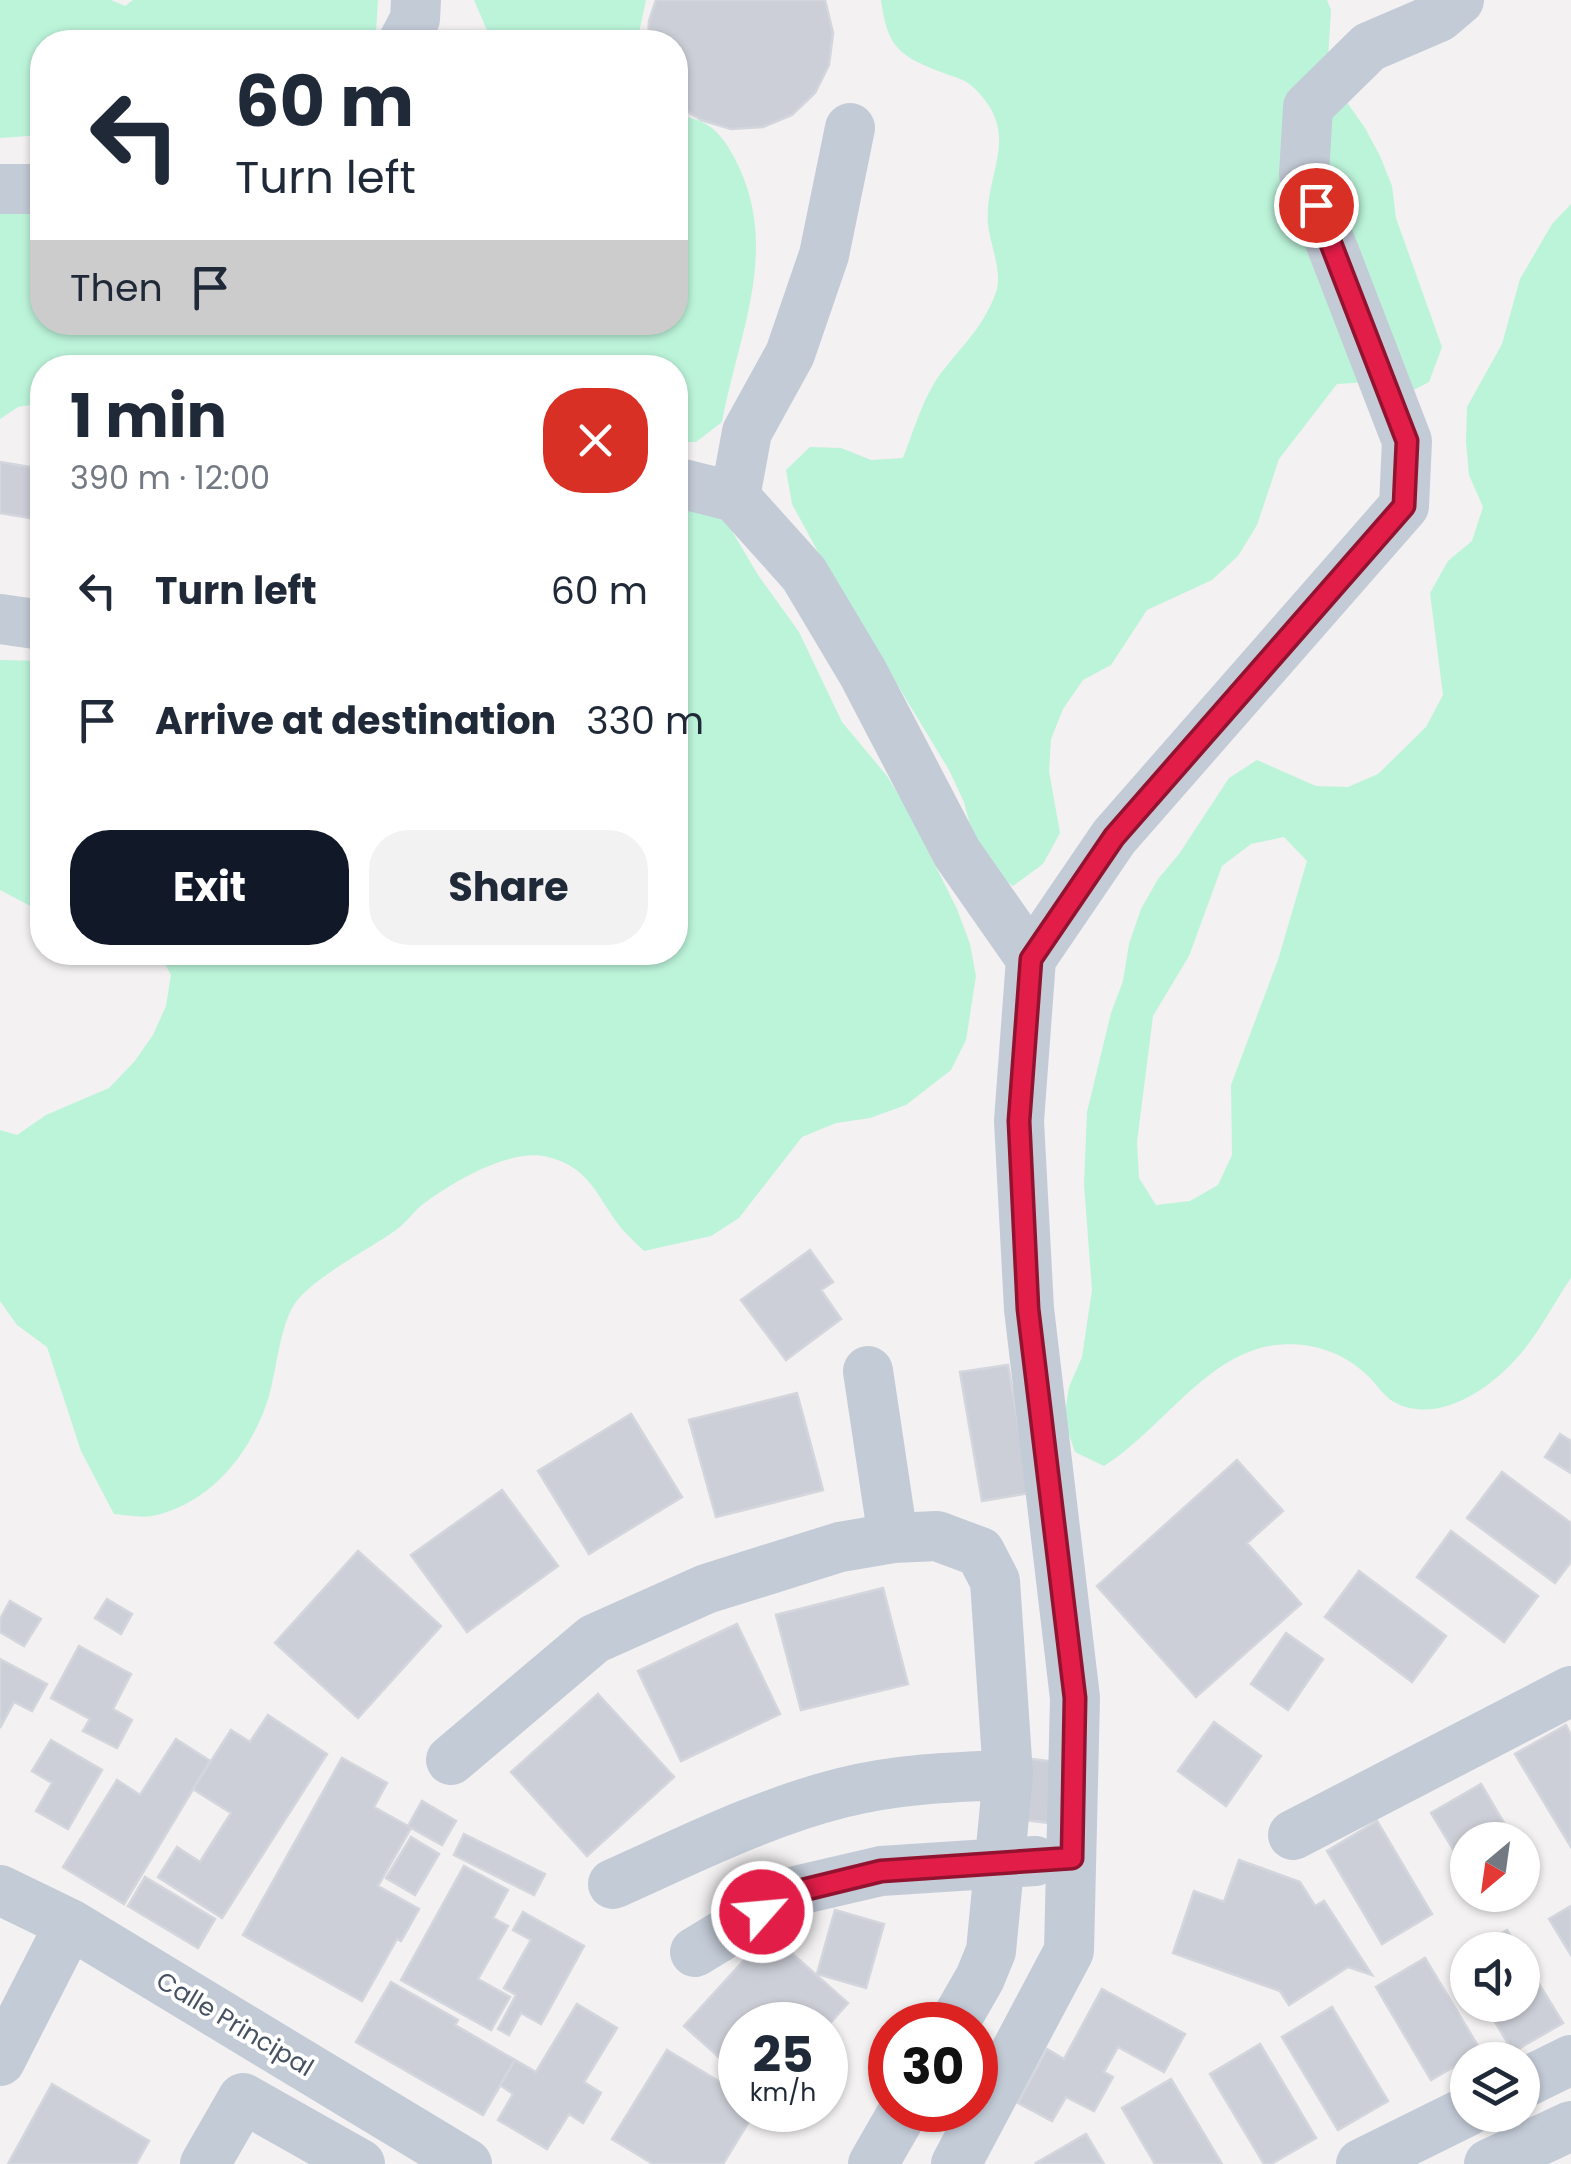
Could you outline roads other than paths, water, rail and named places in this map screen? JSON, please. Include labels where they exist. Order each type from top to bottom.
[{"type":"street","points":[[409,30],[415,19],[416,0]]},
{"type":"street","points":[[956,2164],[1068,1951],[1075,1698],[1028,1309],[1019,1121],[1031,959],[1114,837],[1404,506],[1407,441],[1304,174],[1308,107],[1369,47],[1438,17],[1459,0]]},
{"type":"street","points":[[735,497],[748,432],[790,354],[824,255],[850,128]]},
{"type":"street","points":[[0,189],[30,189]]},
{"type":"street","points":[[688,485],[735,497],[804,574],[863,673],[956,853],[1031,959]]},
{"type":"street","points":[[0,619],[30,623]]},
{"type":"street","points":[[868,1371],[893,1538]]},
{"type":"street","points":[[451,1760],[594,1639],[706,1588],[840,1548],[893,1538],[937,1536],[980,1552],[995,1581],[1008,1774],[991,1951],[966,2002]]},
{"type":"street","points":[[1293,1836],[1567,1689]]},
{"type":"street","points":[[613,1884],[732,1831],[840,1793],[912,1779],[1008,1774]]},
{"type":"street","points":[[695,1952],[795,1892],[881,1871],[1072,1858]]},
{"type":"street","name":"Calle Principal","points":[[0,1890],[70,1924],[468,2164]]},
{"type":"street","points":[[0,2061],[70,1924]]},
{"type":"street","points":[[205,2164],[272,2046]]},
{"type":"street","points":[[1540,2075],[1571,2060]]},
{"type":"street","points":[[242,2098],[360,2164]]},
{"type":"street","points":[[1360,2164],[1450,2121]]},
{"type":"street","points":[[1489,2164],[1571,2126]]},
{"type":"street","points":[[872,2164],[891,2132]]}]
